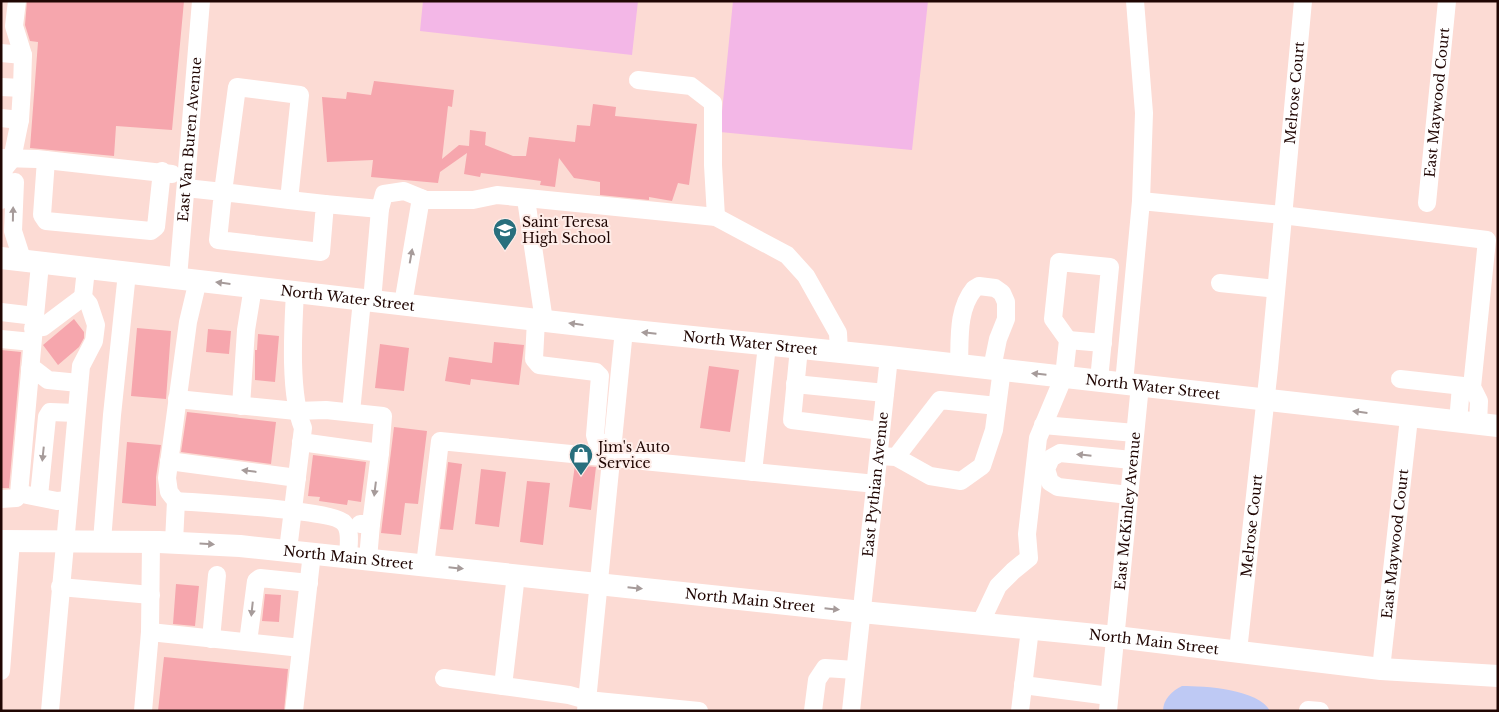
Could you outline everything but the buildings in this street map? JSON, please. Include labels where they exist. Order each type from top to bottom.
[{"type":"main road","name":"North Water Street","points":[[21,261],[624,330],[1064,376],[1409,418],[1478,424]]},
{"type":"main road","name":"North Main Street","points":[[6,541],[174,542],[288,550],[862,612],[1116,637],[1380,669],[1498,676]]},
{"type":"street","points":[[1,200],[6,159],[20,120],[23,55],[14,26],[8,19],[17,1]]},
{"type":"street","name":"East Van Buren Avenue","points":[[176,501],[169,492],[169,461],[188,322],[186,183],[201,1]]},
{"type":"street","name":"East McKinley Avenue","points":[[1108,703],[1135,433],[1132,384],[1144,113],[1135,1]]},
{"type":"street","name":"Melrose Court","points":[[1238,651],[1266,400],[1303,1]]},
{"type":"street","name":"East Maywood Court","points":[[1427,203],[1447,1]]},
{"type":"street","points":[[1,54],[23,55]]},
{"type":"street","points":[[638,80],[691,86],[713,103],[716,217]]},
{"type":"street","points":[[1,87],[22,88]]},
{"type":"street","points":[[290,200],[300,94],[237,87],[218,240],[321,252],[325,204]]},
{"type":"street","points":[[1,118],[20,120]]},
{"type":"street","points":[[6,159],[46,160],[162,171],[186,183],[223,192],[380,209]]},
{"type":"street","points":[[1,498],[16,498],[18,494],[33,328],[21,261],[13,231],[16,170],[6,159]]},
{"type":"street","points":[[46,160],[42,215],[46,221],[151,231],[156,227],[162,171]]},
{"type":"street","points":[[351,412],[380,209],[384,194],[404,192],[426,200],[473,200],[497,195],[716,217],[787,256],[800,269],[806,276],[838,333],[838,352]]},
{"type":"street","points":[[403,304],[420,198]]},
{"type":"street","points":[[526,199],[540,320],[534,359],[539,365],[596,372],[600,376],[595,435],[597,442],[612,451]]},
{"type":"street","points":[[1141,201],[1282,215],[1487,240],[1467,386]]},
{"type":"street","points":[[980,624],[998,586],[1029,558],[1027,534],[1040,469],[1038,438],[1064,376],[1068,340],[1053,319],[1059,262],[1110,267],[1099,380]]},
{"type":"street","points":[[50,711],[81,366],[94,341],[96,325],[91,309],[83,297],[86,269]]},
{"type":"street","points":[[102,541],[112,415],[127,274]]},
{"type":"street","points":[[1220,283],[1276,289]]},
{"type":"street","points":[[878,456],[896,457],[930,476],[961,481],[982,466],[994,430],[997,406],[997,369],[1008,309],[1002,293],[996,288],[986,286],[974,289],[965,303],[961,325],[959,365]]},
{"type":"street","points":[[241,406],[246,330],[253,287]]},
{"type":"street","points":[[288,550],[303,428],[296,411],[293,335],[295,292]]},
{"type":"street","points":[[1,339],[33,328],[43,327],[83,297]]},
{"type":"street","points":[[1,312],[33,328]]},
{"type":"street","points":[[587,706],[624,330]]},
{"type":"street","points":[[1068,340],[1103,344]]},
{"type":"street","points":[[753,472],[767,345]]},
{"type":"street","points":[[799,348],[792,420],[881,431]]},
{"type":"street","name":"East Pythian Avenue","points":[[851,711],[889,357]]},
{"type":"street","points":[[30,369],[35,370],[48,380],[80,383]]},
{"type":"street","points":[[1400,379],[1467,386],[1479,400],[1478,424]]},
{"type":"street","points":[[795,384],[885,394]]},
{"type":"street","points":[[177,399],[296,411],[326,410],[383,416],[371,524],[358,558]]},
{"type":"street","points":[[896,457],[940,400],[997,406]]},
{"type":"street","points":[[39,496],[47,417],[50,412],[56,410],[76,413]]},
{"type":"street","name":"East Maywood Court","points":[[1380,669],[1409,418]]},
{"type":"street","points":[[1042,425],[1135,433]]},
{"type":"street","points":[[425,565],[440,441],[612,451],[753,472],[876,484]]},
{"type":"street","points":[[301,442],[380,453]]},
{"type":"street","points":[[1040,469],[1050,458],[1060,453],[1132,460]]},
{"type":"street","points":[[169,461],[297,478]]},
{"type":"street","points":[[1040,469],[1050,482],[1058,487],[1129,495]]},
{"type":"street","points":[[18,494],[39,496],[57,501],[68,500]]},
{"type":"street","points":[[174,542],[176,501],[293,512],[337,519],[344,523],[371,524]]},
{"type":"street","points":[[344,523],[358,558]]},
{"type":"street","points":[[1,671],[6,541]]},
{"type":"street","points":[[143,711],[150,632],[152,542]]},
{"type":"street","points":[[294,711],[312,553]]},
{"type":"street","points":[[211,639],[217,575]]},
{"type":"street","points":[[502,686],[516,575]]},
{"type":"street","points":[[248,642],[256,581],[260,578],[309,583]]},
{"type":"street","points":[[60,587],[151,595]]},
{"type":"street","points":[[1020,711],[1030,628]]},
{"type":"street","points":[[150,632],[301,648]]},
{"type":"street","points":[[813,711],[816,680],[824,668],[855,670]]},
{"type":"street","points":[[444,678],[569,694],[587,706],[699,711]]},
{"type":"street","points":[[1023,685],[1108,703]]},
{"type":"shaded area","points":[[423,1],[638,1],[632,55],[420,31]]},
{"type":"shaded area","points":[[733,1],[928,1],[912,150],[720,132]]},
{"type":"water","points":[[1182,686],[1217,688],[1243,693],[1264,704],[1270,711],[1163,711],[1169,696]]},
{"type":"place","name":"Saint Teresa High School","points":[[505,251]]},
{"type":"place","name":"Jim's Auto Service","points":[[581,476]]}]
